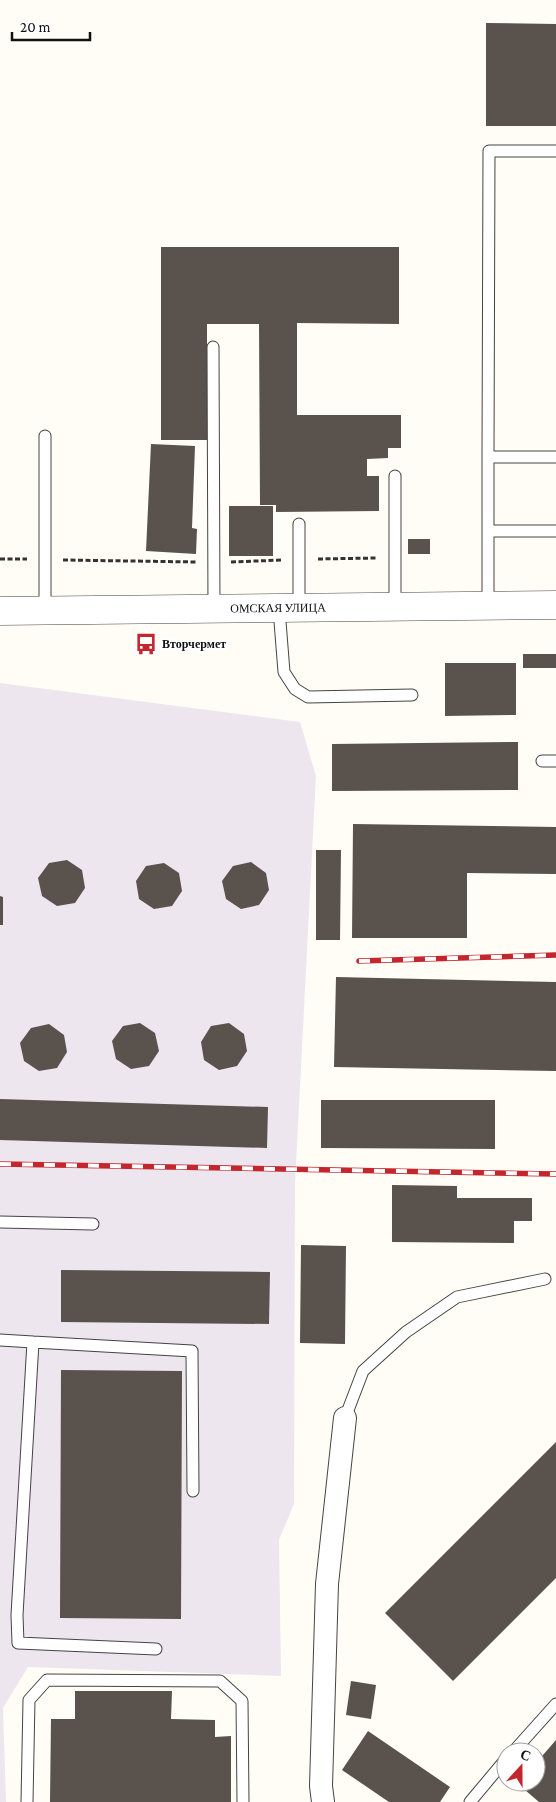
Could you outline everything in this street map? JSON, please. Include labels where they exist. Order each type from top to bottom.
[{"type":"street","name":"ОМСКАЯ УЛИЦА","points":[[0,611],[556,605]]},
{"type":"street","points":[[323,1802],[321,1786],[327,1584],[345,1418]]},
{"type":"lane","points":[[488,606],[489,151],[556,151]]},
{"type":"lane","points":[[213,347],[214,609]]},
{"type":"lane","points":[[45,436],[45,612]]},
{"type":"lane","points":[[488,457],[556,457]]},
{"type":"lane","points":[[395,476],[395,608]]},
{"type":"lane","points":[[299,524],[284,672],[295,689],[308,697],[412,695]]},
{"type":"lane","points":[[488,531],[556,531]]},
{"type":"lane","points":[[542,761],[556,761]]},
{"type":"lane","points":[[0,1222],[93,1224]]},
{"type":"lane","points":[[345,1418],[363,1371],[406,1332],[457,1297],[546,1279]]},
{"type":"lane","points":[[0,1340],[192,1351],[192,1491]]},
{"type":"lane","points":[[33,1342],[17,1615],[18,1643],[156,1649]]},
{"type":"lane","points":[[27,1802],[29,1700],[47,1680],[220,1682],[242,1701],[243,1802]]},
{"type":"lane","points":[[522,1742],[556,1704]]},
{"type":"lane","points":[[470,1802],[496,1772]]},
{"type":"shaded area","points":[[0,683],[300,722],[316,776],[295,1183],[294,1504],[279,1540],[281,1676],[28,1667],[3,1708],[6,1802],[0,1802]]},
{"type":"building","points":[[486,23],[556,24],[556,126],[486,126]]},
{"type":"building","points":[[161,247],[399,247],[399,324],[297,323],[297,415],[401,415],[401,448],[388,448],[388,458],[367,459],[367,476],[379,476],[379,511],[276,512],[276,505],[260,505],[259,324],[207,324],[207,440],[161,440]]},
{"type":"building","points":[[151,444],[195,446],[192,528],[197,529],[196,554],[146,551]]},
{"type":"building","points":[[229,506],[273,506],[273,556],[229,556]]},
{"type":"building","points":[[408,539],[430,539],[430,554],[408,554]]},
{"type":"building","points":[[523,654],[556,654],[556,668],[523,668]]},
{"type":"building","points":[[445,663],[516,663],[516,715],[445,716]]},
{"type":"building","points":[[518,742],[518,790],[332,791],[332,744]]},
{"type":"building","points":[[353,824],[556,827],[556,874],[467,873],[467,938],[352,938]]},
{"type":"building","points":[[316,850],[341,850],[340,940],[316,940]]},
{"type":"building","points":[[67,860],[82,870],[85,888],[75,903],[57,906],[42,896],[38,878],[49,863]]},
{"type":"building","points":[[251,862],[266,873],[269,890],[259,905],[241,909],[226,899],[222,881],[233,866]]},
{"type":"building","points":[[164,863],[179,873],[182,891],[172,906],[154,909],[139,899],[136,881],[146,866]]},
{"type":"building","points":[[0,896],[3,897],[3,925],[0,925]]},
{"type":"building","points":[[336,977],[556,982],[556,1071],[334,1067]]},
{"type":"building","points":[[140,1023],[155,1033],[159,1051],[149,1066],[131,1069],[116,1059],[112,1041],[123,1026]]},
{"type":"building","points":[[229,1023],[244,1034],[247,1051],[237,1066],[219,1070],[204,1060],[201,1042],[211,1026]]},
{"type":"building","points":[[49,1024],[64,1035],[67,1052],[57,1068],[39,1071],[24,1061],[20,1043],[31,1028]]},
{"type":"building","points":[[0,1099],[268,1107],[267,1148],[0,1140]]},
{"type":"building","points":[[321,1100],[495,1100],[495,1149],[321,1148]]},
{"type":"building","points":[[392,1185],[457,1186],[457,1198],[532,1198],[532,1221],[514,1221],[514,1243],[392,1242]]},
{"type":"building","points":[[301,1245],[346,1246],[345,1344],[300,1343]]},
{"type":"building","points":[[61,1270],[270,1272],[269,1324],[61,1322]]},
{"type":"building","points":[[61,1370],[182,1371],[181,1619],[60,1618]]},
{"type":"building","points":[[556,1442],[556,1578],[453,1681],[385,1613]]},
{"type":"building","points":[[351,1681],[376,1685],[371,1719],[346,1715]]},
{"type":"building","points":[[75,1691],[172,1691],[171,1719],[215,1720],[215,1737],[231,1736],[231,1802],[50,1802],[51,1719],[75,1719]]},
{"type":"building","points":[[368,1731],[450,1787],[440,1802],[389,1802],[342,1770]]},
{"type":"building","points":[[556,1740],[556,1802],[539,1802],[527,1792],[546,1792],[546,1752]]},
{"type":"railway","points":[[359,961],[556,955]]},
{"type":"railway","points":[[0,1164],[556,1174]]},
{"type":"place","name":"Вторчермет","points":[[146,644]]}]
